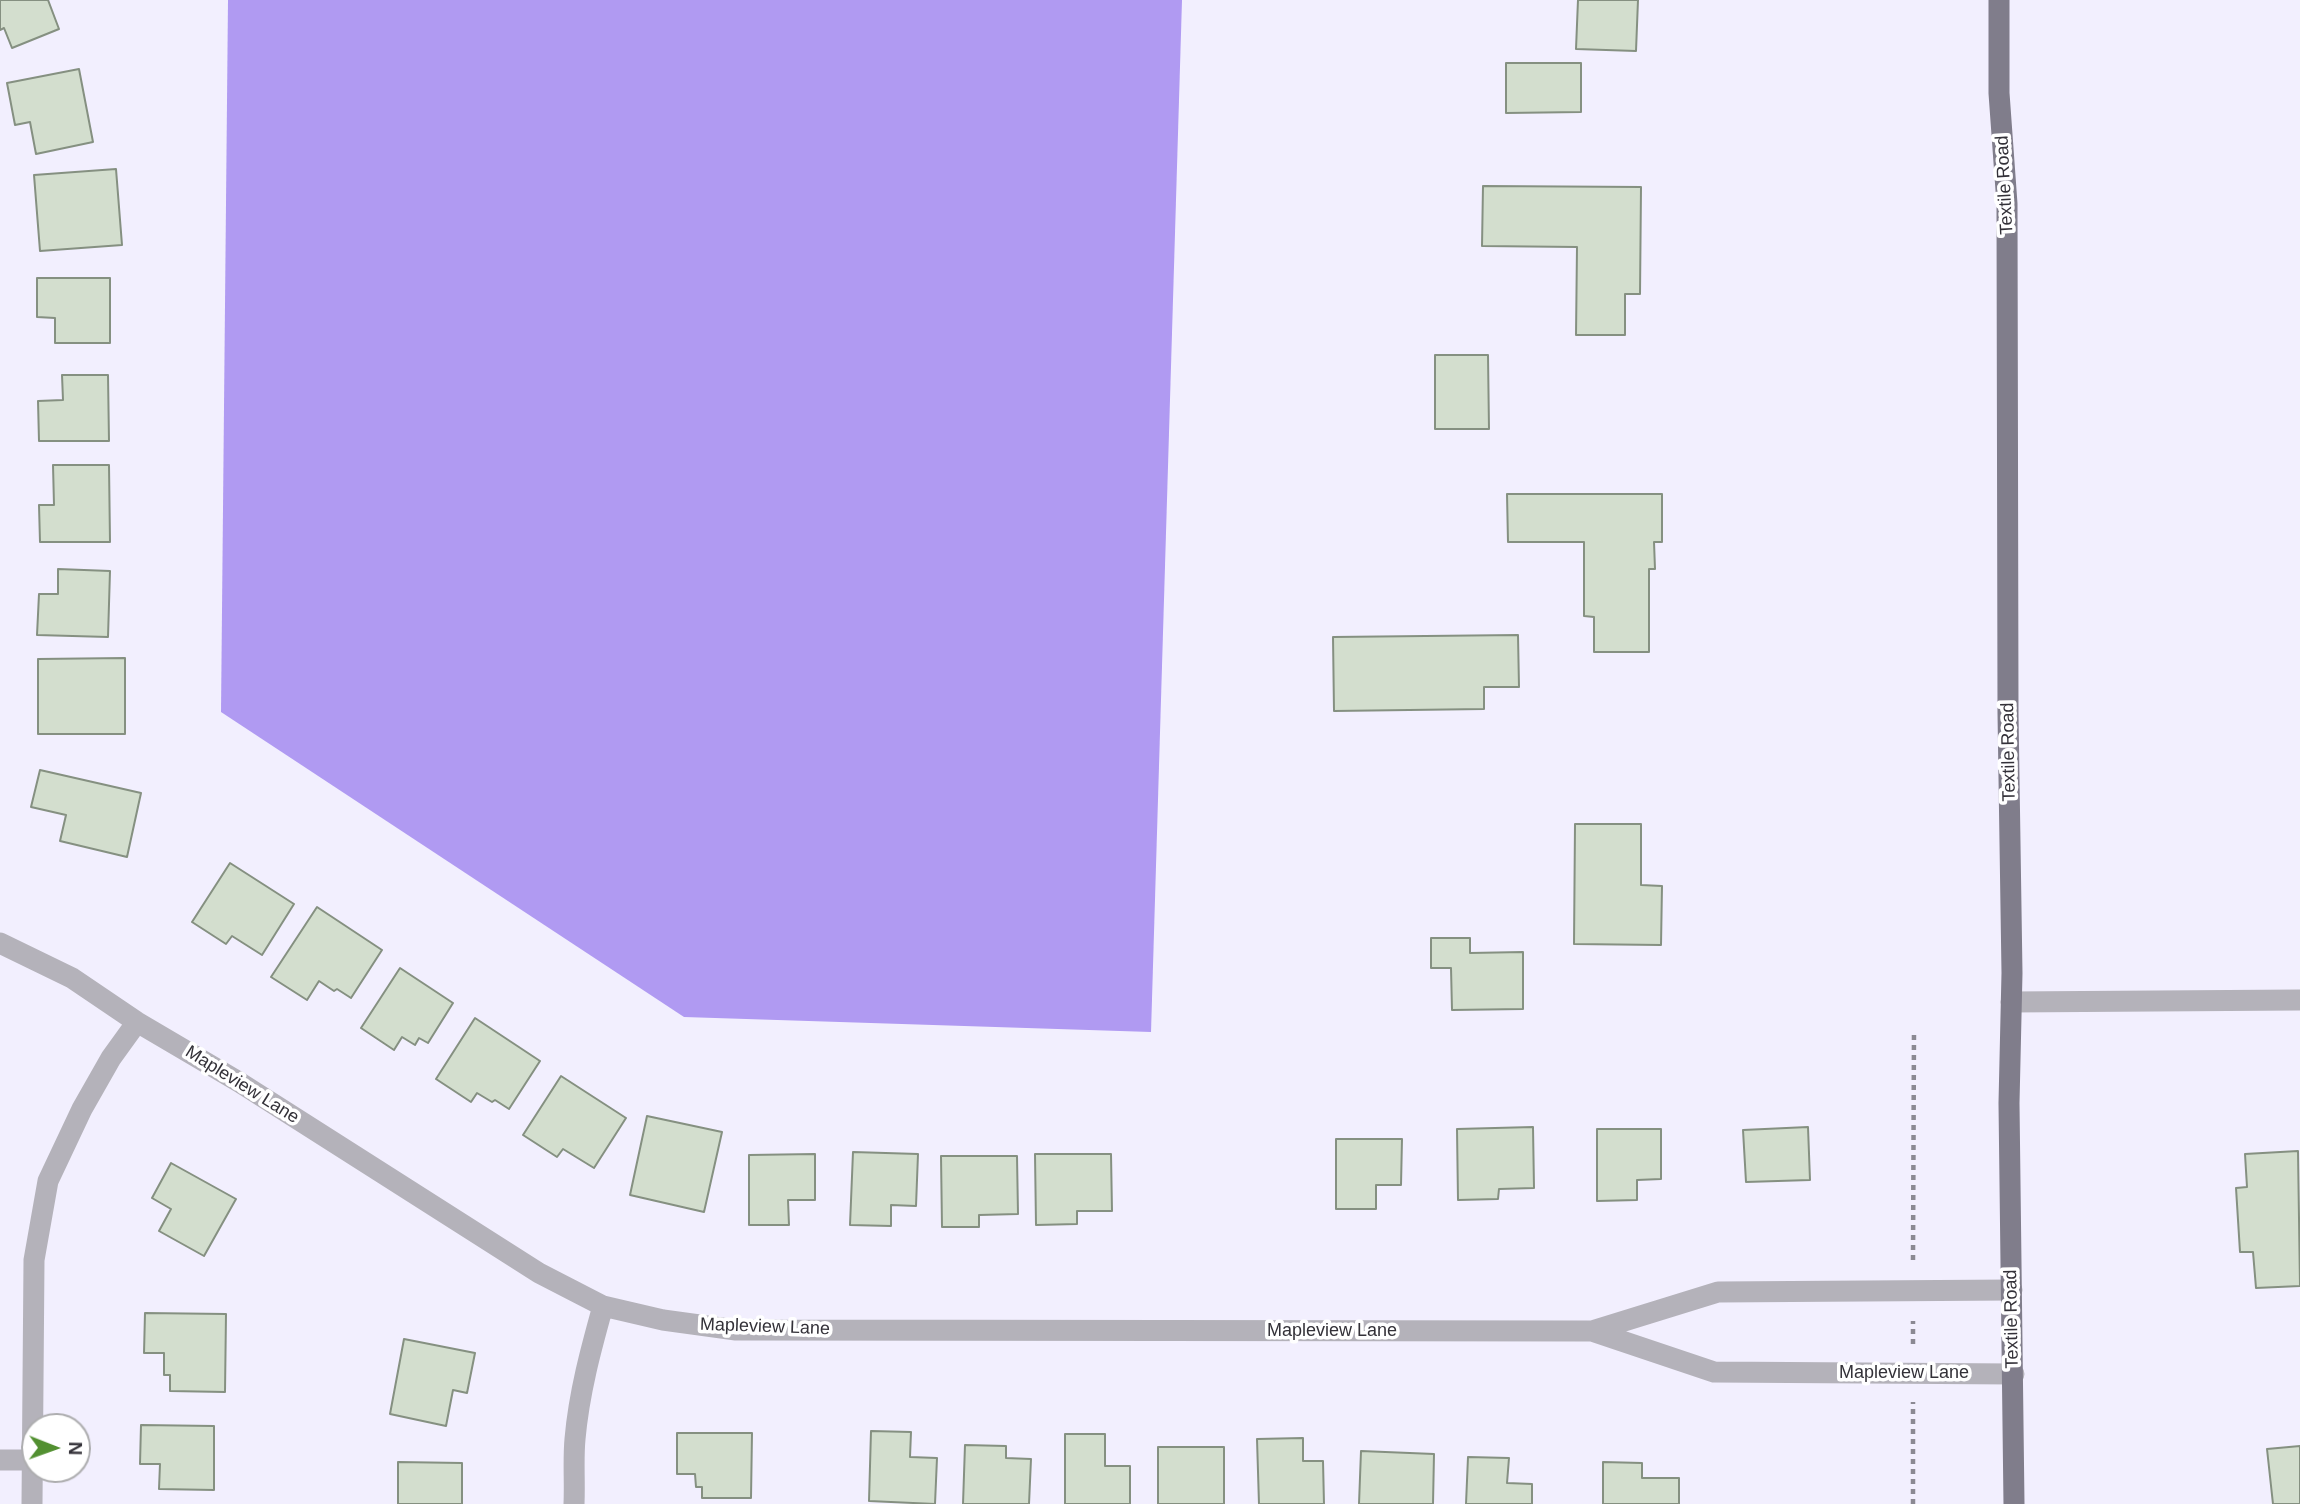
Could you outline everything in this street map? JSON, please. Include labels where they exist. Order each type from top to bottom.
[{"type":"main road","name":"Textile Road","points":[[1999,0],[1999,93],[2007,204],[2011,1002],[2009,1103],[2014,1504]]},
{"type":"street","name":"Mapleview Lane","points":[[0,943],[72,978],[539,1273],[603,1306],[663,1321],[736,1330],[1592,1331],[1718,1292],[2012,1290]]},
{"type":"street","points":[[2011,1002],[2300,1000]]},
{"type":"street","points":[[32,1413],[34,1260],[48,1181],[93,1088],[138,1022]]},
{"type":"street","points":[[574,1504],[575,1439],[586,1369],[603,1306]]},
{"type":"street","name":"Mapleview Lane","points":[[1592,1331],[1714,1372],[2014,1374]]},
{"type":"street","points":[[0,1460],[21,1460]]},
{"type":"street","points":[[32,1483],[32,1504]]},
{"type":"shaded area","points":[[228,0],[1182,0],[1151,1032],[684,1017],[221,712]]},
{"type":"building","points":[[0,0],[48,0],[59,29],[12,48],[4,28],[0,30]]},
{"type":"building","points":[[1578,0],[1638,0],[1636,51],[1576,49]]},
{"type":"building","points":[[1506,63],[1581,63],[1581,112],[1506,113]]},
{"type":"building","points":[[79,69],[93,142],[36,154],[30,122],[15,125],[7,83]]},
{"type":"building","points":[[116,169],[122,245],[40,251],[34,175]]},
{"type":"building","points":[[1483,186],[1641,187],[1640,294],[1625,294],[1625,335],[1576,335],[1577,247],[1482,246]]},
{"type":"building","points":[[37,278],[110,278],[110,343],[55,343],[55,318],[37,317]]},
{"type":"building","points":[[1435,355],[1488,355],[1489,429],[1435,429]]},
{"type":"building","points":[[62,375],[108,375],[109,441],[39,441],[38,401],[63,400]]},
{"type":"building","points":[[53,465],[109,465],[110,542],[40,542],[39,505],[54,505]]},
{"type":"building","points":[[1507,494],[1662,494],[1662,542],[1654,542],[1655,569],[1649,569],[1649,652],[1594,652],[1594,617],[1584,616],[1584,542],[1508,542]]},
{"type":"building","points":[[58,569],[110,571],[108,637],[37,635],[39,594],[58,594]]},
{"type":"building","points":[[1518,635],[1519,687],[1484,687],[1484,709],[1334,711],[1333,637]]},
{"type":"building","points":[[125,658],[125,734],[38,734],[38,659]]},
{"type":"building","points":[[40,770],[141,793],[127,857],[60,841],[66,815],[31,807]]},
{"type":"building","points":[[1575,824],[1641,824],[1641,885],[1662,886],[1661,945],[1574,944]]},
{"type":"building","points":[[230,863],[294,904],[262,955],[232,936],[226,944],[192,922]]},
{"type":"building","points":[[317,907],[382,950],[351,998],[319,981],[307,1000],[271,977]]},
{"type":"building","points":[[1431,938],[1470,938],[1470,953],[1523,952],[1523,1009],[1452,1010],[1451,968],[1431,968]]},
{"type":"building","points":[[400,968],[453,1003],[428,1043],[419,1038],[415,1045],[402,1037],[394,1050],[361,1028]]},
{"type":"building","points":[[475,1018],[540,1061],[509,1109],[477,1093],[471,1102],[436,1079]]},
{"type":"building","points":[[561,1076],[626,1118],[594,1168],[563,1149],[557,1157],[523,1135]]},
{"type":"building","points":[[647,1116],[722,1132],[704,1212],[630,1195]]},
{"type":"building","points":[[1533,1127],[1534,1188],[1499,1189],[1498,1199],[1458,1200],[1457,1129]]},
{"type":"building","points":[[1808,1127],[1810,1180],[1746,1182],[1743,1130]]},
{"type":"building","points":[[1597,1129],[1661,1129],[1661,1179],[1637,1180],[1637,1200],[1597,1201]]},
{"type":"building","points":[[1336,1139],[1402,1139],[1401,1185],[1376,1185],[1376,1209],[1336,1209]]},
{"type":"building","points":[[2298,1151],[2300,1286],[2256,1288],[2253,1252],[2240,1252],[2236,1188],[2247,1187],[2245,1154]]},
{"type":"building","points":[[853,1152],[918,1154],[916,1206],[891,1205],[891,1226],[850,1225]]},
{"type":"building","points":[[815,1154],[815,1200],[788,1200],[789,1225],[749,1225],[749,1155]]},
{"type":"building","points":[[1035,1154],[1111,1154],[1112,1211],[1077,1211],[1077,1224],[1036,1225]]},
{"type":"building","points":[[941,1156],[1017,1156],[1018,1214],[979,1215],[979,1227],[942,1227]]},
{"type":"building","points":[[171,1163],[236,1199],[204,1256],[159,1231],[171,1209],[152,1198]]},
{"type":"building","points":[[145,1313],[226,1314],[225,1392],[170,1391],[170,1375],[164,1375],[164,1353],[144,1353]]},
{"type":"building","points":[[404,1339],[475,1353],[467,1393],[453,1390],[446,1426],[390,1414]]},
{"type":"building","points":[[141,1425],[214,1426],[214,1490],[159,1489],[160,1464],[140,1464]]},
{"type":"building","points":[[871,1431],[911,1432],[910,1457],[937,1458],[935,1504],[869,1501]]},
{"type":"building","points":[[677,1433],[752,1433],[751,1498],[702,1498],[702,1487],[696,1487],[695,1474],[677,1474]]},
{"type":"building","points":[[1065,1434],[1105,1434],[1105,1466],[1130,1466],[1130,1504],[1065,1504]]},
{"type":"building","points":[[1303,1438],[1303,1461],[1323,1461],[1324,1504],[1259,1504],[1257,1439]]},
{"type":"building","points":[[965,1445],[1006,1446],[1006,1458],[1031,1459],[1029,1504],[963,1504]]},
{"type":"building","points":[[2300,1446],[2300,1504],[2273,1504],[2267,1449]]},
{"type":"building","points":[[1158,1447],[1224,1447],[1224,1504],[1158,1504]]},
{"type":"building","points":[[1361,1451],[1434,1454],[1433,1504],[1359,1504]]},
{"type":"building","points":[[1468,1457],[1509,1458],[1507,1483],[1532,1484],[1532,1504],[1466,1504]]},
{"type":"building","points":[[398,1462],[462,1463],[462,1504],[398,1504]]},
{"type":"building","points":[[1603,1462],[1642,1463],[1642,1478],[1679,1478],[1679,1504],[1603,1504]]}]
